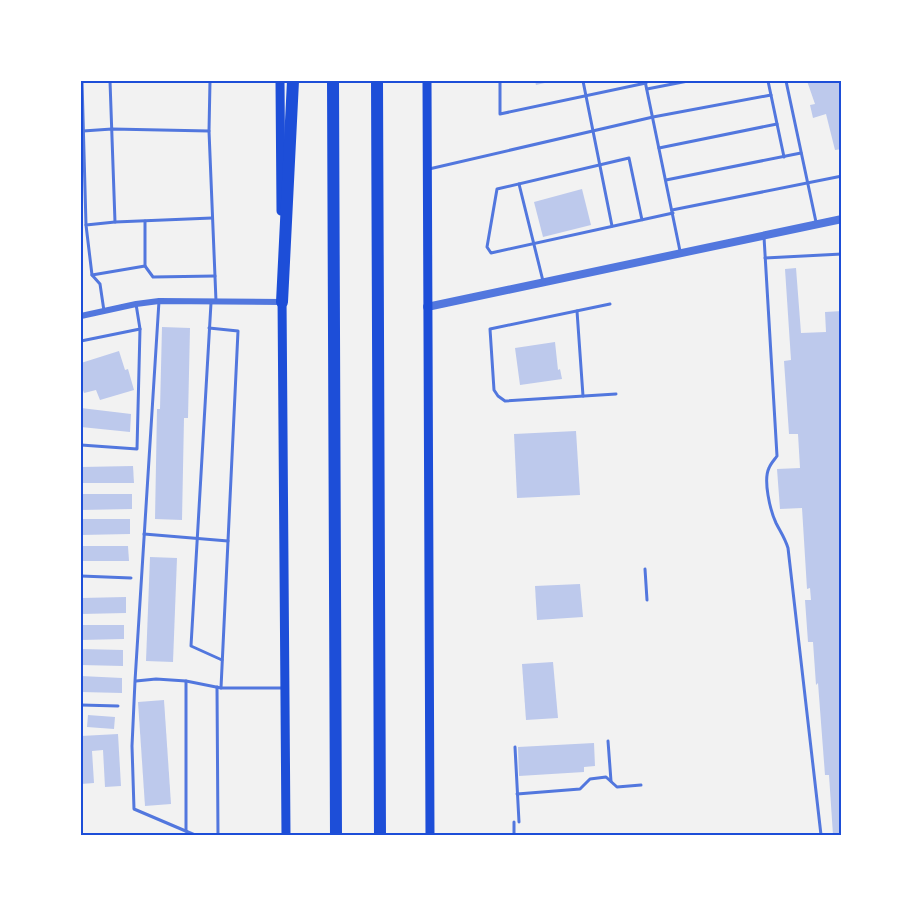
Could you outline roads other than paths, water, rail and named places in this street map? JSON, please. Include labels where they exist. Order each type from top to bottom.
[{"type":"highway","points":[[282,302],[293,81]]},
{"type":"highway","points":[[333,81],[336,835]]},
{"type":"highway","points":[[377,81],[380,835]]},
{"type":"main road","points":[[280,81],[286,835]]},
{"type":"main road","points":[[427,81],[430,835]]},
{"type":"street","points":[[427,307],[842,219]]},
{"type":"street","points":[[81,316],[159,301],[282,302]]},
{"type":"lane","points":[[81,81],[86,225],[92,275],[100,284],[104,311]]},
{"type":"lane","points":[[110,81],[116,222]]},
{"type":"lane","points":[[210,81],[209,131],[214,301],[209,328],[191,646],[222,660]]},
{"type":"lane","points":[[501,81],[500,114],[646,82],[681,253]]},
{"type":"lane","points":[[583,81],[612,226]]},
{"type":"lane","points":[[647,89],[688,81]]},
{"type":"lane","points":[[768,81],[784,157]]},
{"type":"lane","points":[[786,81],[816,224]]},
{"type":"lane","points":[[427,169],[653,117],[771,95]]},
{"type":"lane","points":[[659,148],[777,124]]},
{"type":"lane","points":[[83,130],[209,131]]},
{"type":"lane","points":[[666,180],[801,153]]},
{"type":"lane","points":[[642,220],[629,158],[497,189],[487,247],[491,253],[642,220],[672,212],[842,176]]},
{"type":"lane","points":[[519,184],[543,282]]},
{"type":"lane","points":[[86,225],[212,218]]},
{"type":"lane","points":[[144,221],[145,266],[153,277],[214,276]]},
{"type":"lane","points":[[764,235],[777,456],[769,468],[767,479],[771,512],[785,537],[788,548],[821,835]]},
{"type":"lane","points":[[765,258],[842,254]]},
{"type":"lane","points":[[92,275],[145,266]]},
{"type":"lane","points":[[159,301],[135,681],[132,746],[134,809],[195,835]]},
{"type":"lane","points":[[81,445],[137,449],[140,329],[136,304]]},
{"type":"lane","points":[[610,304],[490,329],[493,380],[494,390],[505,401],[616,394]]},
{"type":"lane","points":[[577,311],[584,396]]},
{"type":"lane","points":[[209,328],[238,331],[219,688],[218,835]]},
{"type":"lane","points":[[81,341],[140,329]]},
{"type":"lane","points":[[144,534],[228,541]]},
{"type":"lane","points":[[645,569],[647,600]]},
{"type":"lane","points":[[81,576],[131,579]]},
{"type":"lane","points":[[135,681],[156,679],[186,681],[219,688],[286,688]]},
{"type":"lane","points":[[186,681],[186,831]]},
{"type":"lane","points":[[81,705],[118,706]]},
{"type":"lane","points":[[608,741],[611,781]]},
{"type":"lane","points":[[515,747],[519,822]]},
{"type":"lane","points":[[517,794],[580,789],[590,779],[606,777],[617,787],[641,785]]},
{"type":"lane","points":[[514,822],[514,835]]}]
